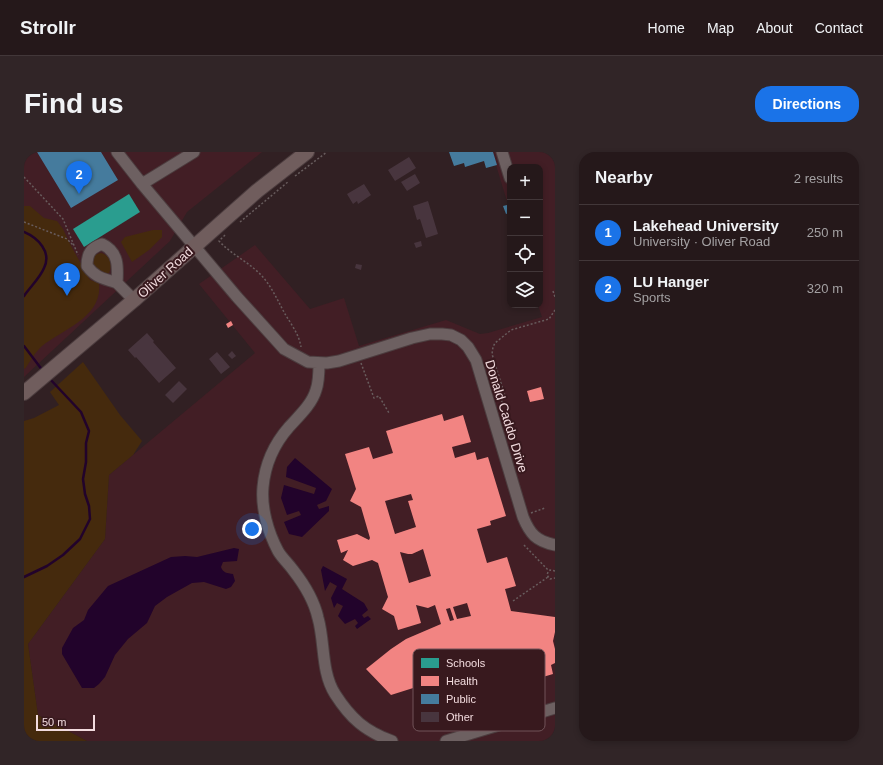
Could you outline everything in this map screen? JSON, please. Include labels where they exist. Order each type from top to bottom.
[{"type":"main road","name":"Oliver Road","points":[[24,393],[134,300],[257,191],[307,152]]},
{"type":"street","name":"Donald Caddo Drive","points":[[117,152],[237,297],[284,349],[308,362],[319,363],[339,361],[430,334],[451,335],[461,340],[468,347],[476,360],[528,529],[532,535],[540,540],[555,545]]},
{"type":"street","points":[[142,184],[194,152]]},
{"type":"street","points":[[502,152],[507,168]]},
{"type":"street","points":[[117,283],[117,261],[114,253],[109,247],[102,244],[95,246],[89,251],[87,266],[92,274],[117,283],[134,300]]},
{"type":"street","points":[[319,363],[316,391],[308,406],[283,435],[273,450],[267,465],[263,486],[263,505],[266,520],[279,552],[304,585],[314,604],[318,618],[328,678],[334,693],[354,720],[392,741]]},
{"type":"street","points":[[545,711],[555,708]]},
{"type":"street","points":[[446,741],[479,731]]},
{"type":"path","points":[[240,222],[291,179],[327,152]]},
{"type":"path","points":[[24,177],[63,219],[79,257],[87,266]]},
{"type":"path","points":[[24,222],[67,239],[76,247]]},
{"type":"path","points":[[229,231],[219,241],[229,252],[251,267],[266,281],[292,324],[301,344],[301,349]]},
{"type":"path","points":[[553,291],[555,297]]},
{"type":"path","points":[[501,444],[508,431],[500,405],[505,396],[492,354],[493,347],[495,343],[511,330],[549,319],[555,310]]},
{"type":"path","points":[[360,360],[374,398],[379,396],[389,413]]},
{"type":"path","points":[[523,515],[544,508]]},
{"type":"path","points":[[524,545],[549,571],[555,571]]},
{"type":"path","points":[[513,601],[548,577],[547,574],[549,571]]},
{"type":"path","points":[[548,577],[551,580],[555,579]]},
{"type":"shaded area","points":[[24,152],[262,152],[187,212],[170,241],[24,377]]},
{"type":"shaded area","points":[[492,152],[555,152],[555,741],[87,741],[38,715],[28,644],[105,539],[109,475],[255,353],[199,284],[255,245],[310,309],[344,298],[359,346],[446,320],[480,334],[542,317],[539,308],[543,308],[543,164],[507,164],[507,201]]},
{"type":"shaded area","points":[[24,206],[30,206],[44,218],[57,221],[63,229],[90,280],[99,283],[99,295],[95,305],[80,321],[42,346],[25,369],[24,368]]},
{"type":"shaded area","points":[[153,230],[162,230],[162,237],[149,250],[132,262],[121,242],[125,237]]},
{"type":"shaded area","points":[[100,253],[106,255],[111,263],[109,273],[104,275],[91,265],[91,259]]},
{"type":"shaded area","points":[[83,362],[120,415],[142,441],[133,455],[109,475],[105,539],[28,644],[38,715],[87,741],[24,741],[24,421],[34,418],[59,405],[50,392]]},
{"type":"shaded area","points":[[295,458],[332,489],[326,501],[317,505],[319,509],[329,506],[329,511],[302,537],[289,534],[284,522],[301,515],[299,511],[287,515],[281,498],[284,485],[314,494],[316,488],[286,477],[287,467]]},
{"type":"shaded area","points":[[234,548],[239,549],[237,561],[223,562],[221,567],[224,572],[233,574],[235,581],[231,587],[226,589],[204,582],[192,583],[167,597],[155,606],[147,623],[128,639],[115,655],[105,677],[99,684],[94,688],[82,688],[62,654],[62,648],[73,628],[84,620],[88,610],[108,586],[171,557],[197,557]]},
{"type":"shaded area","points":[[323,566],[347,579],[342,589],[364,603],[368,610],[362,615],[364,618],[368,616],[371,619],[357,629],[355,626],[358,623],[355,619],[345,624],[338,616],[343,606],[337,603],[334,608],[331,598],[337,586],[330,582],[325,591],[321,570]]},
{"type":"building: Schools","points":[[129,194],[140,212],[84,247],[73,229]]},
{"type":"building: Health","points":[[231,321],[233,325],[228,328],[226,324]]},
{"type":"building: Health","points":[[541,387],[544,399],[530,402],[527,391]]},
{"type":"building: Health","points":[[442,414],[444,421],[463,415],[471,442],[452,447],[455,458],[475,452],[477,460],[488,457],[506,516],[490,521],[491,525],[477,529],[487,563],[507,557],[516,586],[505,589],[511,611],[555,617],[555,632],[553,641],[555,649],[555,663],[551,665],[553,674],[545,676],[545,649],[413,649],[413,688],[391,695],[366,669],[406,639],[441,624],[435,605],[428,608],[416,605],[421,623],[398,630],[394,616],[382,609],[388,597],[378,563],[372,560],[353,566],[343,560],[348,550],[341,553],[337,540],[357,534],[369,540],[370,538],[361,507],[350,501],[356,489],[345,454],[369,447],[373,459],[393,453],[386,431]],"holes":[[[411,494],[413,500],[408,501],[416,527],[395,534],[385,501]],[[423,549],[431,576],[409,583],[400,552],[412,554]],[[467,603],[471,616],[457,619],[453,607]],[[450,608],[454,620],[450,621],[446,609]]]},
{"type":"building: Public","points":[[37,152],[101,152],[118,180],[71,208]]},
{"type":"building: Public","points":[[449,152],[493,152],[497,165],[486,168],[484,161],[465,167],[464,163],[454,166]]},
{"type":"building: Public","points":[[507,205],[507,214],[506,214],[503,206]]},
{"type":"building: Other","points":[[409,157],[416,168],[395,181],[388,170]]},
{"type":"building: Other","points":[[415,174],[420,183],[407,191],[401,182]]},
{"type":"building: Other","points":[[364,184],[371,195],[358,204],[357,201],[353,204],[347,194]]},
{"type":"building: Other","points":[[428,201],[438,234],[426,238],[420,219],[417,220],[413,206]]},
{"type":"building: Other","points":[[421,241],[422,246],[416,248],[414,243]]},
{"type":"building: Other","points":[[356,264],[362,265],[361,270],[355,268]]},
{"type":"building: Other","points":[[147,333],[176,368],[159,383],[128,350]]},
{"type":"building: Other","points":[[232,351],[236,356],[232,359],[228,355]]},
{"type":"building: Other","points":[[217,352],[230,367],[221,374],[209,359]]},
{"type":"building: Other","points":[[179,381],[187,389],[173,403],[165,395]]},
{"type":"waterway","points":[[24,232],[39,242],[45,251],[46,256],[46,262],[42,272],[24,296]]},
{"type":"waterway","points":[[24,346],[43,371]]},
{"type":"waterway","points":[[24,577],[47,566],[63,555],[80,539],[90,519],[89,506],[85,494],[83,479],[86,462],[86,443],[89,431],[81,412],[49,378]]},
{"type":"place","name":"LU Hanger","points":[[79,194]]},
{"type":"place","name":"Lakehead University","points":[[67,296]]}]
